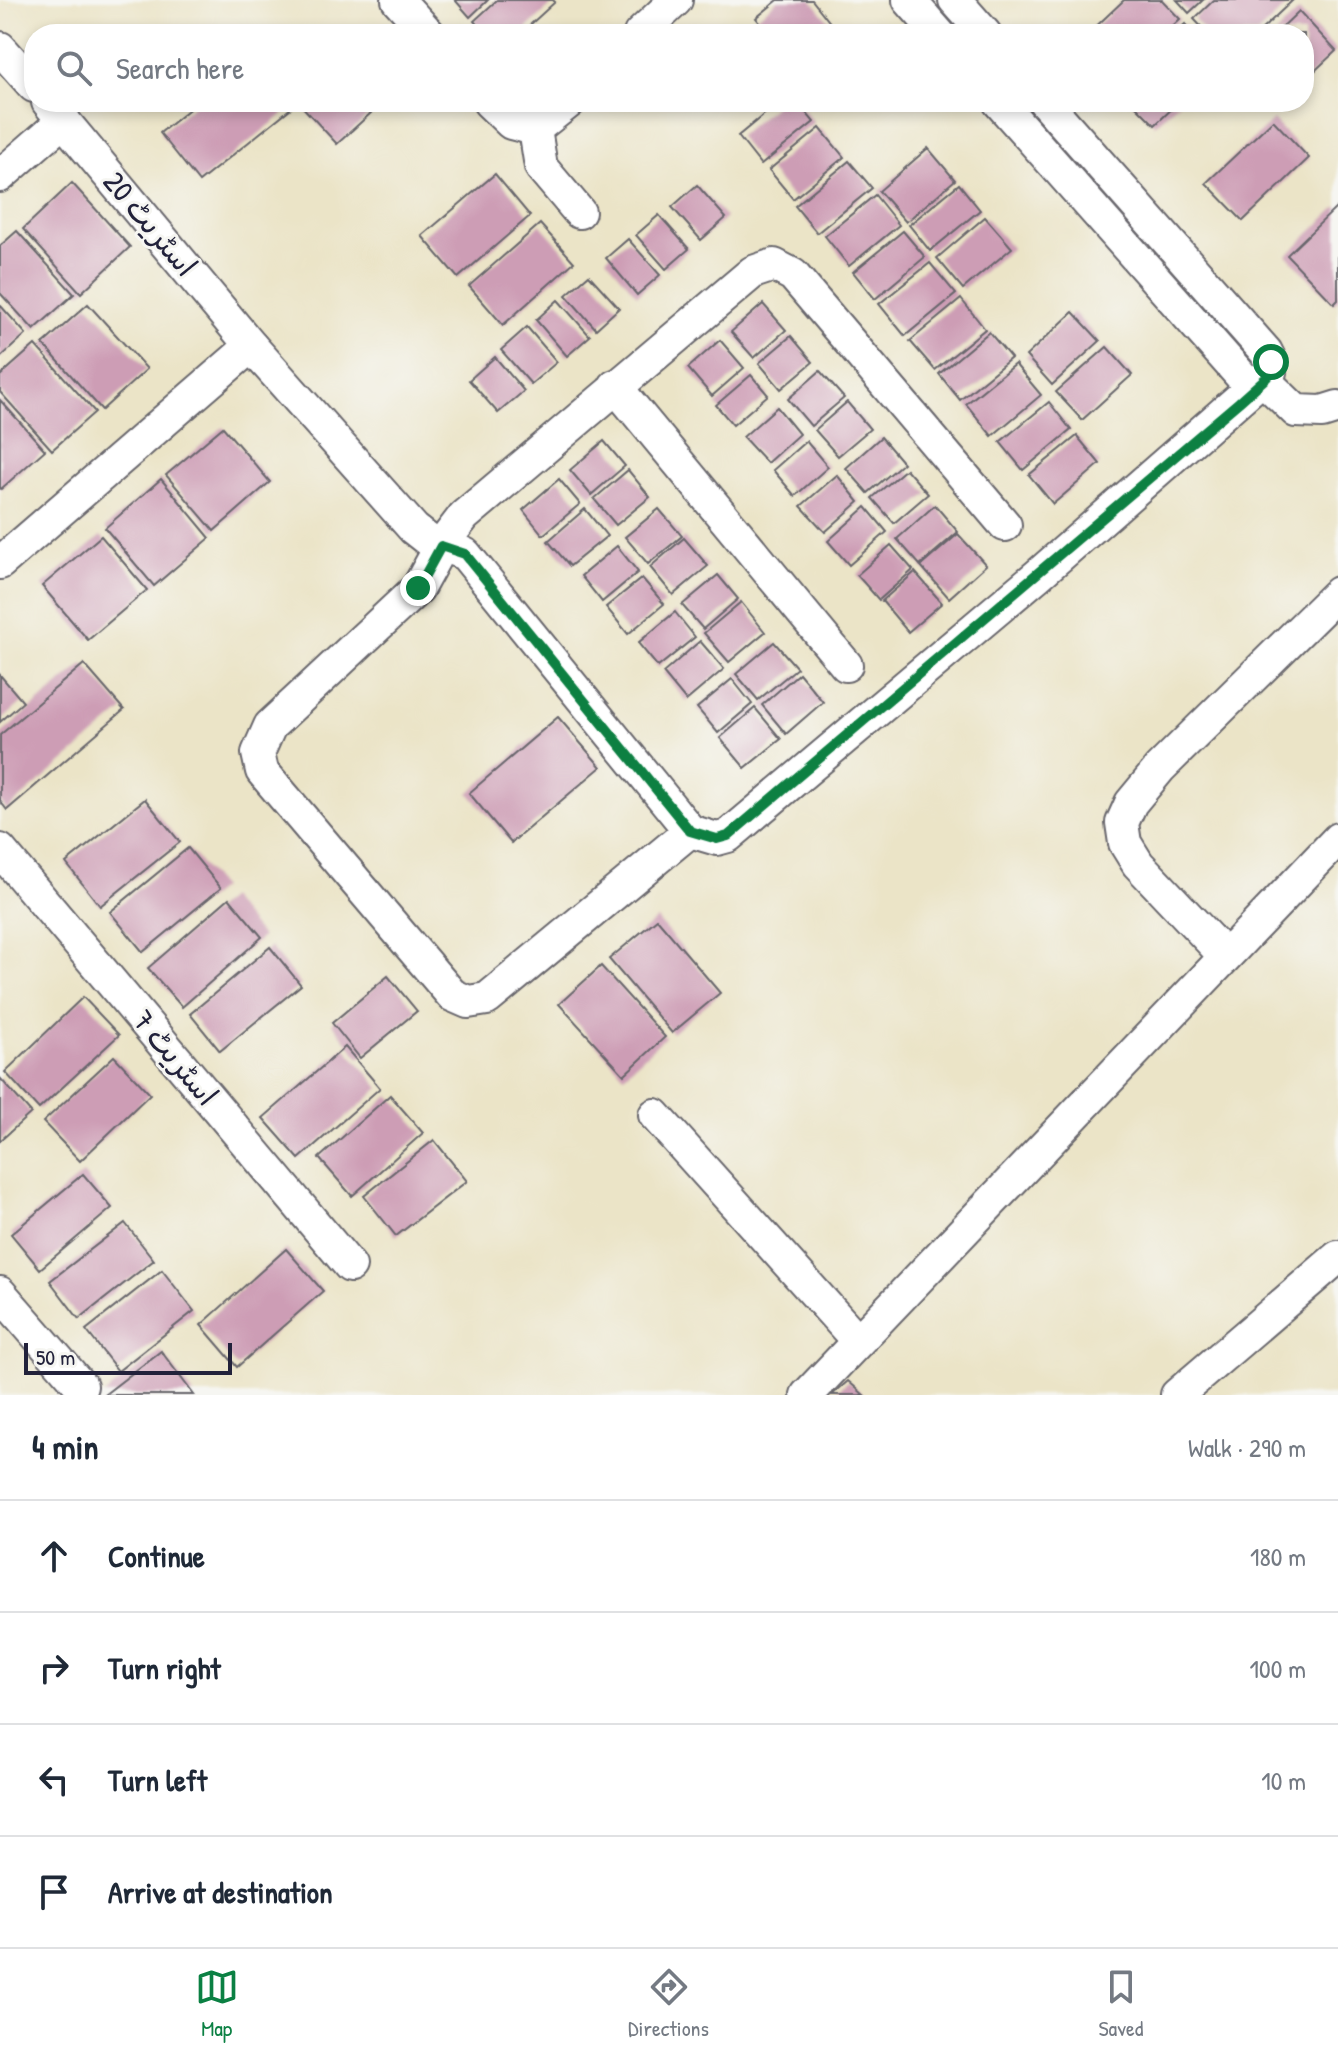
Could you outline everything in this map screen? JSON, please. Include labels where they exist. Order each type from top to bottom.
[{"type":"street","points":[[398,0],[420,24]]},
{"type":"street","points":[[651,24],[676,0]]},
{"type":"street","points":[[909,0],[930,24]]},
{"type":"street","points":[[955,0],[976,24]]},
{"type":"street","points":[[0,48],[24,75]]},
{"type":"street","points":[[0,176],[55,112]]},
{"type":"street","name":"اسٹریٹ 20","points":[[57,112],[251,346],[414,529],[441,546],[465,554],[690,831]]},
{"type":"street","points":[[499,112],[511,123],[552,117],[541,167],[579,212]]},
{"type":"street","points":[[1008,112],[1243,378],[1250,383],[1264,380]]},
{"type":"street","points":[[1005,525],[793,275],[774,265],[753,272],[464,516],[441,546],[418,588],[270,726],[258,753],[262,771],[452,995],[468,1002],[487,999],[690,831],[717,839],[728,836],[1264,380],[1271,367],[1266,352],[1054,112]]},
{"type":"street","points":[[0,563],[251,346]]},
{"type":"street","points":[[1264,380],[1296,411],[1322,412],[1338,407]]},
{"type":"street","points":[[615,386],[846,665]]},
{"type":"street","points":[[1225,956],[1138,864],[1125,843],[1122,823],[1131,803],[1160,768],[1338,593]]},
{"type":"street","points":[[807,1395],[1338,839]]},
{"type":"street","name":"اسٹریٹ 7","points":[[0,850],[350,1266]]},
{"type":"street","points":[[655,1115],[858,1341]]},
{"type":"street","points":[[1177,1395],[1338,1257]]},
{"type":"street","points":[[0,1293],[81,1386]]},
{"type":"building","points":[[455,0],[488,0],[470,17]]},
{"type":"building","points":[[497,0],[555,2],[531,24],[477,24],[474,21]]},
{"type":"building","points":[[778,0],[812,0],[831,24],[761,24],[756,18]]},
{"type":"building","points":[[1124,0],[1162,0],[1180,19],[1175,24],[1099,24]]},
{"type":"building","points":[[1177,0],[1203,0],[1189,13]]},
{"type":"building","points":[[1214,0],[1293,0],[1268,24],[1199,24],[1194,19]]},
{"type":"building","points":[[1299,11],[1311,24],[1285,24]]},
{"type":"building","points":[[1314,27],[1336,51],[1314,72]]},
{"type":"building","points":[[186,112],[286,112],[199,182],[160,133]]},
{"type":"building","points":[[307,112],[372,112],[337,144]]},
{"type":"building","points":[[767,112],[806,112],[814,122],[761,165],[738,136]]},
{"type":"building","points":[[1142,112],[1169,112],[1155,125]]},
{"type":"building","points":[[1273,120],[1309,158],[1243,221],[1206,183]]},
{"type":"building","points":[[820,128],[844,157],[793,199],[769,170]]},
{"type":"building","points":[[928,148],[955,180],[906,222],[879,191]]},
{"type":"building","points":[[849,161],[872,188],[817,233],[795,206]]},
{"type":"building","points":[[495,174],[530,216],[458,278],[422,236]]},
{"type":"building","points":[[72,183],[130,247],[81,293],[23,229]]},
{"type":"building","points":[[959,184],[980,210],[930,251],[909,225]]},
{"type":"building","points":[[697,185],[726,218],[701,240],[672,207]]},
{"type":"building","points":[[875,195],[899,225],[849,266],[825,236]]},
{"type":"building","points":[[1338,206],[1338,300],[1334,304],[1287,255]]},
{"type":"building","points":[[659,215],[689,249],[666,269],[636,235]]},
{"type":"building","points":[[985,217],[1012,248],[963,289],[937,258]]},
{"type":"building","points":[[540,224],[574,262],[503,325],[469,286]]},
{"type":"building","points":[[17,231],[74,294],[34,330],[0,293],[0,246]]},
{"type":"building","points":[[903,231],[925,257],[875,299],[853,272]]},
{"type":"building","points":[[628,239],[660,275],[637,295],[606,258]]},
{"type":"building","points":[[930,263],[956,294],[905,336],[879,304]]},
{"type":"building","points":[[589,275],[619,308],[596,329],[566,295]]},
{"type":"building","points":[[961,299],[985,329],[935,370],[910,341]]},
{"type":"building","points":[[558,300],[590,336],[567,356],[536,320]]},
{"type":"building","points":[[88,304],[147,369],[102,410],[43,344]]},
{"type":"building","points":[[763,304],[786,330],[754,358],[731,332]]},
{"type":"building","points":[[0,305],[26,334],[0,358]]},
{"type":"building","points":[[1073,312],[1100,341],[1052,385],[1026,356]]},
{"type":"building","points":[[527,327],[557,362],[531,384],[501,350]]},
{"type":"building","points":[[989,332],[1011,358],[960,400],[939,374]]},
{"type":"building","points":[[791,336],[813,362],[781,389],[759,363]]},
{"type":"building","points":[[720,340],[744,368],[712,396],[688,368]]},
{"type":"building","points":[[35,345],[95,412],[52,450],[0,392],[0,376]]},
{"type":"building","points":[[1107,347],[1132,375],[1082,420],[1056,392]]},
{"type":"building","points":[[495,357],[524,391],[498,413],[469,380]]},
{"type":"building","points":[[1015,364],[1041,395],[992,436],[966,404]]},
{"type":"building","points":[[820,371],[844,398],[811,426],[788,399]]},
{"type":"building","points":[[751,375],[768,395],[733,425],[716,405]]},
{"type":"building","points":[[0,400],[45,450],[1,489],[0,488]]},
{"type":"building","points":[[847,402],[870,429],[838,456],[815,430]]},
{"type":"building","points":[[1049,402],[1071,430],[1023,470],[1000,442]]},
{"type":"building","points":[[777,407],[799,434],[767,463],[743,437]]},
{"type":"building","points":[[223,427],[270,482],[214,531],[166,475]]},
{"type":"building","points":[[1077,436],[1100,464],[1053,504],[1029,475]]},
{"type":"building","points":[[881,437],[903,463],[868,493],[846,468]]},
{"type":"building","points":[[604,441],[625,466],[591,495],[570,470]]},
{"type":"building","points":[[806,441],[828,467],[795,496],[773,470]]},
{"type":"building","points":[[906,469],[928,494],[894,523],[872,498]]},
{"type":"building","points":[[628,470],[650,497],[616,525],[594,499]]},
{"type":"building","points":[[837,475],[859,502],[825,532],[801,506]]},
{"type":"building","points":[[161,479],[210,538],[154,586],[105,528]]},
{"type":"building","points":[[559,479],[580,504],[543,535],[523,510]]},
{"type":"building","points":[[935,505],[958,532],[920,565],[897,539]]},
{"type":"building","points":[[866,507],[887,532],[849,565],[828,541]]},
{"type":"building","points":[[585,509],[607,536],[570,566],[548,541]]},
{"type":"building","points":[[659,509],[682,536],[648,564],[625,537]]},
{"type":"building","points":[[958,534],[986,565],[949,598],[921,566]]},
{"type":"building","points":[[101,536],[147,590],[88,640],[42,586]]},
{"type":"building","points":[[684,538],[708,566],[673,595],[650,567]]},
{"type":"building","points":[[891,545],[913,570],[879,600],[857,575]]},
{"type":"building","points":[[617,546],[638,572],[602,602],[581,576]]},
{"type":"building","points":[[915,572],[942,603],[908,632],[882,601]]},
{"type":"building","points":[[718,575],[738,599],[703,629],[682,605]]},
{"type":"building","points":[[642,578],[664,604],[628,634],[606,607]]},
{"type":"building","points":[[741,602],[765,632],[729,662],[704,633]]},
{"type":"building","points":[[675,612],[695,637],[658,667],[638,643]]},
{"type":"building","points":[[700,641],[724,669],[686,701],[663,673]]},
{"type":"building","points":[[774,642],[797,668],[758,700],[736,674]]},
{"type":"building","points":[[84,664],[124,710],[7,810],[0,801],[0,735]]},
{"type":"building","points":[[799,673],[823,702],[786,734],[762,705]]},
{"type":"building","points":[[0,675],[23,702],[0,722]]},
{"type":"building","points":[[732,679],[752,704],[718,733],[697,708]]},
{"type":"building","points":[[755,708],[781,739],[745,768],[720,738]]},
{"type":"building","points":[[558,717],[601,767],[511,843],[469,793]]},
{"type":"building","points":[[145,799],[180,842],[100,906],[66,863]]},
{"type":"building","points":[[188,848],[221,888],[143,952],[110,912]]},
{"type":"building","points":[[229,898],[262,937],[182,1007],[148,968]]},
{"type":"building","points":[[657,919],[720,993],[672,1033],[609,959]]},
{"type":"building","points":[[270,947],[301,985],[220,1051],[190,1014]]},
{"type":"building","points":[[601,966],[665,1037],[624,1075],[559,1004]]},
{"type":"building","points":[[388,976],[417,1011],[360,1058],[332,1023]]},
{"type":"building","points":[[83,997],[119,1035],[39,1109],[5,1072]]},
{"type":"building","points":[[345,1047],[380,1088],[299,1159],[263,1118]]},
{"type":"building","points":[[114,1056],[150,1094],[80,1161],[43,1122]]},
{"type":"building","points":[[0,1078],[31,1113],[0,1141]]},
{"type":"building","points":[[390,1095],[423,1133],[352,1196],[319,1158]]},
{"type":"building","points":[[434,1140],[467,1181],[396,1236],[364,1196]]},
{"type":"building","points":[[83,1174],[112,1208],[40,1269],[11,1234]]},
{"type":"building","points":[[125,1223],[154,1260],[79,1319],[50,1281]]},
{"type":"building","points":[[286,1249],[323,1291],[237,1367],[201,1325]]},
{"type":"building","points":[[162,1270],[194,1311],[118,1371],[86,1330]]},
{"type":"building","points":[[161,1351],[194,1395],[104,1395]]},
{"type":"building","points":[[848,1381],[864,1395],[832,1395]]},
{"type":"route","points":[[418,588],[441,546],[455,548],[465,554],[690,831],[717,839],[728,836],[1239,402],[1267,377],[1271,362]]}]
